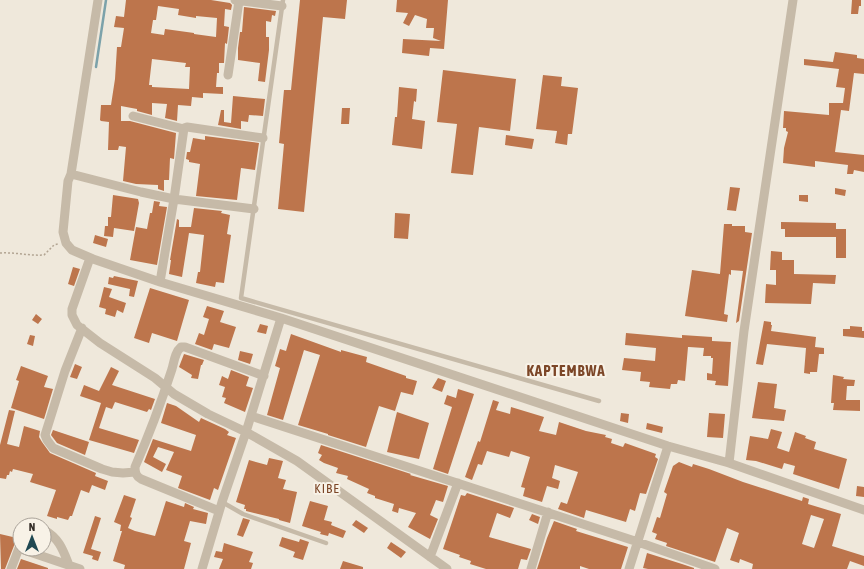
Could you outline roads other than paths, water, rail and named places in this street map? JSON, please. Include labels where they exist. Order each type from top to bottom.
[{"type":"street","points":[[98,0],[68,181],[63,221],[63,232],[66,242],[72,250],[90,258],[160,282],[281,318],[668,446],[729,464],[864,510]]},
{"type":"street","points":[[228,75],[237,0],[283,3]]},
{"type":"street","points":[[729,464],[744,331],[793,0]]},
{"type":"street","points":[[133,116],[184,130]]},
{"type":"street","points":[[160,282],[184,128],[187,127],[263,138]]},
{"type":"street","points":[[70,174],[174,199],[254,209]]},
{"type":"street","points":[[90,258],[72,309],[72,315],[77,325],[100,343],[155,378],[166,388],[208,414],[246,432],[297,461],[447,569]]},
{"type":"street","points":[[202,569],[220,506],[246,432],[281,318]]},
{"type":"street","points":[[82,328],[65,371],[46,435],[47,440],[53,448],[112,472],[135,472]]},
{"type":"street","points":[[220,506],[141,479],[137,477],[135,467],[150,432],[177,352],[181,347],[264,376]]},
{"type":"street","points":[[251,416],[548,512],[715,569]]},
{"type":"street","points":[[629,569],[668,446]]},
{"type":"street","points":[[430,557],[458,483]]},
{"type":"street","points":[[531,569],[548,512]]},
{"type":"street","points":[[52,534],[63,550],[69,565]]},
{"type":"street","points":[[11,569],[16,557]]},
{"type":"street","points":[[46,557],[80,569]]},
{"type":"lane","points":[[283,3],[241,298],[599,401]]},
{"type":"lane","points":[[220,506],[326,543]]},
{"type":"waterway","points":[[96,67],[106,0]]},
{"type":"district","name":"KAPTEMBWA","points":[[566,371]]},
{"type":"district","name":"KIBE","points":[[327,488]]}]
